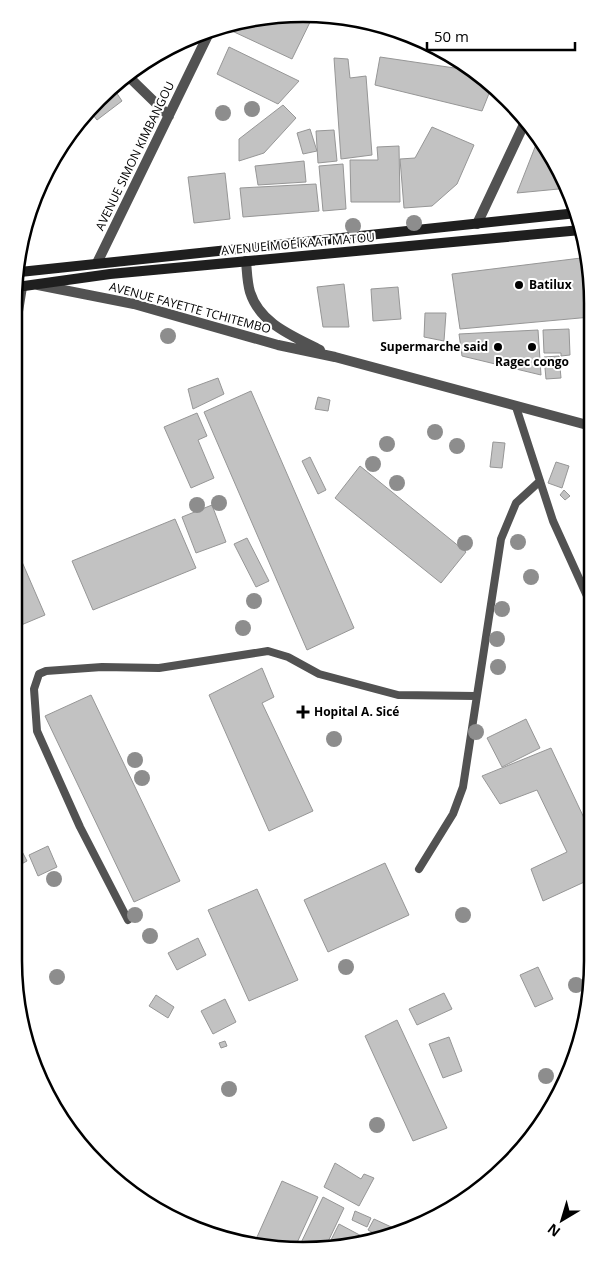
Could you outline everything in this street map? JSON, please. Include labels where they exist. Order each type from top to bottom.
[{"type":"main road","name":"AVENUE MOÉ KAAT MATOU","points":[[25,271],[570,215]]},
{"type":"main road","name":"AVENUE MOÉ KAAT MATOU","points":[[23,287],[110,274],[575,231]]},
{"type":"street","name":"AVENUE SIMON KIMBANGOU","points":[[97,263],[205,40]]},
{"type":"street","points":[[133,81],[168,116]]},
{"type":"street","points":[[477,224],[522,128]]},
{"type":"street","name":"AVENUE FAYETTE TCHITEMBO","points":[[246,261],[250,292],[263,315],[276,327],[335,358]]},
{"type":"street","name":"AVENUE FAYETTE TCHITEMBO","points":[[38,286],[134,304],[278,345],[335,358],[584,424]]},
{"type":"lane","points":[[516,407],[553,521],[584,589]]},
{"type":"lane","points":[[419,869],[453,814],[463,787],[502,540],[516,503],[540,481]]},
{"type":"lane","points":[[128,920],[80,826],[37,731],[34,689],[39,674],[46,671],[102,667],[159,668],[268,650],[288,657],[319,674],[398,695],[476,696]]},
{"type":"building","points":[[310,22],[292,59],[233,32],[267,25]]},
{"type":"building","points":[[229,47],[299,81],[278,104],[217,74]]},
{"type":"building","points":[[380,57],[457,68],[489,92],[482,111],[375,85]]},
{"type":"building","points":[[334,58],[348,59],[350,78],[366,76],[372,155],[341,159]]},
{"type":"building","points":[[117,93],[122,101],[97,120],[94,116]]},
{"type":"building","points":[[283,105],[296,118],[264,153],[239,161],[239,139]]},
{"type":"building","points":[[432,127],[474,145],[457,184],[432,206],[404,208],[400,159],[415,158]]},
{"type":"building","points":[[310,129],[317,151],[303,154],[297,133]]},
{"type":"building","points":[[334,130],[337,161],[318,163],[316,131]]},
{"type":"building","points":[[536,145],[560,189],[517,193]]},
{"type":"building","points":[[399,146],[400,202],[351,202],[350,160],[378,160],[377,147]]},
{"type":"building","points":[[304,161],[306,182],[258,185],[255,166]]},
{"type":"building","points":[[343,164],[346,209],[323,211],[319,166]]},
{"type":"building","points":[[225,173],[230,219],[194,223],[188,177]]},
{"type":"building","points":[[316,184],[319,211],[243,217],[240,188]]},
{"type":"building","points":[[581,258],[584,285],[584,318],[460,329],[452,274]]},
{"type":"building","points":[[344,284],[349,327],[323,327],[317,287]]},
{"type":"building","points":[[398,287],[401,319],[373,321],[371,289]]},
{"type":"building","points":[[425,313],[446,313],[444,341],[424,337]]},
{"type":"building","points":[[569,329],[570,355],[561,356],[561,353],[544,353],[543,330]]},
{"type":"building","points":[[538,330],[541,375],[462,356],[459,334]]},
{"type":"building","points":[[559,356],[561,378],[546,379],[544,357]]},
{"type":"building","points":[[218,378],[224,394],[193,409],[188,389]]},
{"type":"building","points":[[251,391],[354,628],[307,650],[204,412]]},
{"type":"building","points":[[318,397],[330,400],[328,411],[315,409]]},
{"type":"building","points":[[197,413],[207,436],[198,440],[214,478],[191,488],[164,427]]},
{"type":"building","points":[[493,442],[505,443],[502,468],[490,467]]},
{"type":"building","points":[[310,457],[326,490],[318,494],[302,461]]},
{"type":"building","points":[[556,462],[569,466],[562,488],[548,483]]},
{"type":"building","points":[[360,466],[466,552],[441,583],[335,498]]},
{"type":"building","points":[[564,490],[570,496],[565,500],[560,495]]},
{"type":"building","points":[[212,505],[226,542],[196,553],[182,517]]},
{"type":"building","points":[[175,519],[196,568],[93,610],[72,561]]},
{"type":"building","points":[[247,538],[269,581],[256,587],[234,544]]},
{"type":"building","points":[[22,562],[45,615],[22,625]]},
{"type":"building","points":[[262,668],[274,697],[262,703],[313,811],[269,831],[209,695]]},
{"type":"building","points":[[91,695],[180,881],[134,902],[45,716]]},
{"type":"building","points":[[526,719],[540,748],[502,767],[487,738]]},
{"type":"building","points":[[551,748],[584,818],[584,882],[543,901],[531,869],[567,852],[537,790],[500,804],[482,776]]},
{"type":"building","points":[[48,846],[57,867],[38,876],[29,855]]},
{"type":"building","points":[[22,851],[27,861],[22,864]]},
{"type":"building","points":[[385,863],[409,915],[328,952],[304,900]]},
{"type":"building","points":[[257,889],[298,980],[249,1001],[208,910]]},
{"type":"building","points":[[198,938],[206,955],[177,970],[168,953]]},
{"type":"building","points":[[538,967],[553,999],[535,1007],[520,975]]},
{"type":"building","points":[[444,993],[452,1009],[417,1025],[409,1009]]},
{"type":"building","points":[[156,995],[174,1007],[168,1018],[149,1006]]},
{"type":"building","points":[[225,999],[236,1022],[213,1034],[201,1011]]},
{"type":"building","points":[[397,1020],[447,1128],[413,1141],[365,1036]]},
{"type":"building","points":[[449,1037],[462,1071],[443,1078],[429,1044]]},
{"type":"building","points":[[225,1041],[227,1046],[221,1048],[219,1043]]},
{"type":"building","points":[[335,1163],[361,1179],[364,1174],[374,1178],[359,1206],[324,1187]]},
{"type":"building","points":[[282,1181],[318,1197],[297,1242],[256,1238]]},
{"type":"building","points":[[323,1197],[344,1208],[328,1241],[301,1242]]},
{"type":"building","points":[[355,1211],[371,1218],[367,1227],[352,1220]]},
{"type":"building","points":[[374,1219],[394,1228],[374,1233],[368,1230]]},
{"type":"building","points":[[339,1224],[362,1236],[340,1240],[330,1241]]},
{"type":"place","name":"Batilux","points":[[519,285]]},
{"type":"place","name":"Supermarche said","points":[[498,347]]},
{"type":"place","name":"Ragec congo","points":[[532,347]]},
{"type":"place","name":"Hopital A. Sicé","points":[[303,712]]}]
